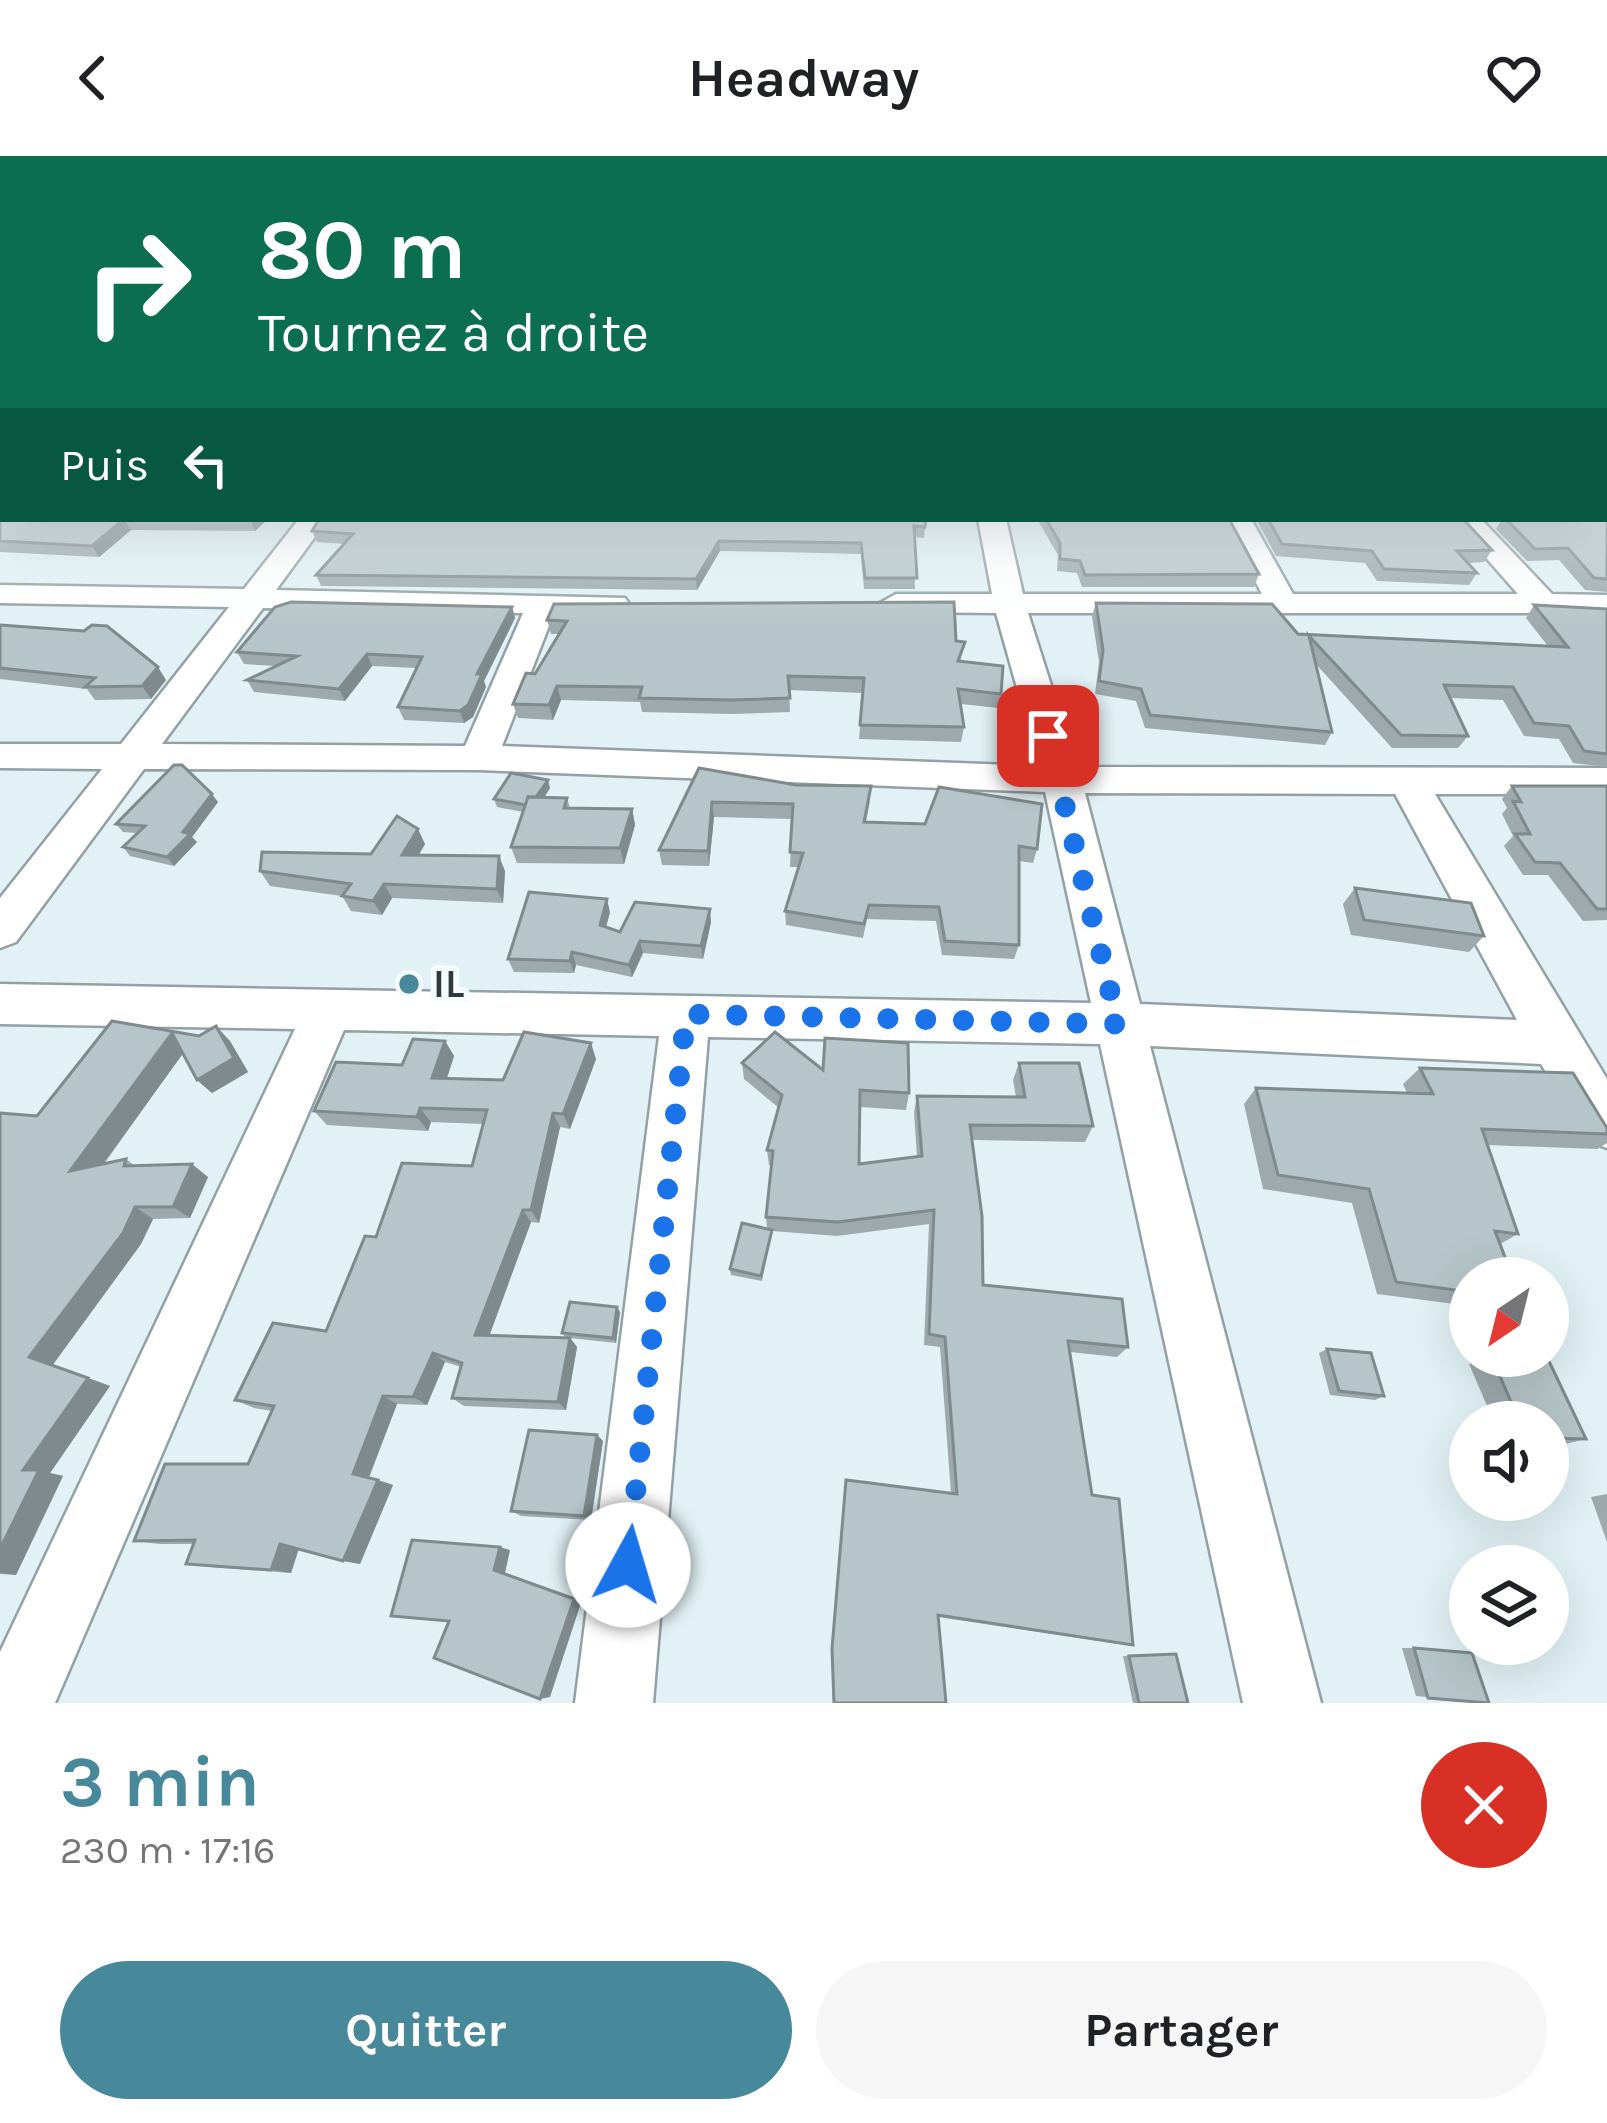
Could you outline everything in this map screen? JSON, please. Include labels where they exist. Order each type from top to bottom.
[{"type":"street","points":[[0,930],[312,522]]},
{"type":"street","points":[[993,522],[1009,603],[1062,780],[1282,1703]]},
{"type":"street","points":[[1239,522],[1281,600]]},
{"type":"street","points":[[1469,522],[1543,602]]},
{"type":"street","points":[[0,594],[635,605]]},
{"type":"street","points":[[868,604],[1281,600],[1607,604]]},
{"type":"street","points":[[479,758],[542,605]]},
{"type":"street","points":[[0,756],[479,758],[1062,780],[1607,781]]},
{"type":"street","points":[[1408,781],[1555,1043],[1607,1124]]},
{"type":"street","points":[[0,1004],[1118,1024],[1555,1043]]},
{"type":"street","points":[[16,1703],[307,1066],[327,1010]]},
{"type":"street","points":[[614,1703],[686,1014]]},
{"type":"building","points":[[0,522],[120,522],[92,546],[0,541]]},
{"type":"building","points":[[317,522],[926,522],[925,527],[914,526],[917,578],[865,578],[861,543],[719,541],[696,579],[316,575],[353,534],[312,531]]},
{"type":"building","points":[[1048,522],[1231,522],[1259,574],[1085,575],[1080,561],[1060,559],[1060,543]]},
{"type":"building","points":[[1270,522],[1466,522],[1492,550],[1457,551],[1477,573],[1384,569],[1372,551],[1282,544]]},
{"type":"building","points":[[1509,522],[1607,522],[1607,579],[1594,578],[1568,548],[1535,549]]},
{"type":"building","points":[[291,602],[512,607],[477,674],[482,674],[468,705],[460,711],[398,707],[422,657],[367,654],[339,689],[247,680],[297,656],[237,652],[275,607]]},
{"type":"building","points":[[954,602],[956,641],[965,642],[958,661],[1003,666],[1001,694],[958,689],[964,727],[860,725],[864,678],[788,676],[790,698],[731,700],[639,698],[642,687],[557,686],[549,705],[513,704],[526,673],[535,674],[567,621],[547,620],[554,604]]},
{"type":"building","points":[[1096,603],[1272,604],[1298,634],[1568,647],[1534,605],[1607,609],[1607,754],[1584,751],[1569,726],[1534,723],[1513,687],[1444,685],[1468,736],[1401,735],[1309,636],[1332,732],[1150,715],[1141,689],[1099,681],[1103,650]]},
{"type":"building","points":[[0,625],[84,631],[92,625],[107,626],[158,667],[142,686],[85,687],[95,678],[0,668]]},
{"type":"building","points":[[174,765],[182,765],[212,794],[183,832],[190,834],[167,857],[123,847],[145,826],[116,824]]},
{"type":"building","points":[[699,768],[796,785],[871,786],[864,822],[925,824],[939,787],[1042,804],[1037,849],[1019,846],[1019,945],[945,941],[939,907],[869,905],[864,924],[785,911],[803,853],[790,852],[793,804],[712,802],[708,851],[659,850]]},
{"type":"building","points":[[511,773],[548,780],[536,797],[528,797],[526,805],[494,799]]},
{"type":"building","points":[[1512,786],[1607,786],[1607,909],[1597,909],[1560,863],[1535,862],[1515,834],[1530,834],[1513,801],[1521,802]]},
{"type":"building","points":[[528,797],[567,798],[564,808],[632,809],[620,848],[511,847]]},
{"type":"building","points":[[397,816],[418,829],[402,855],[499,856],[497,889],[384,884],[373,901],[342,896],[351,884],[260,871],[262,852],[371,854]]},
{"type":"building","points":[[1355,888],[1471,903],[1484,936],[1364,920]]},
{"type":"building","points":[[529,892],[607,899],[600,925],[620,932],[635,902],[710,909],[701,946],[640,941],[629,965],[572,952],[570,961],[508,959]]},
{"type":"building","points":[[112,1021],[199,1036],[216,1026],[234,1058],[197,1080],[172,1033],[70,1171],[126,1159],[124,1166],[192,1164],[173,1207],[135,1207],[123,1233],[29,1357],[88,1378],[23,1470],[39,1470],[0,1549],[0,1113],[37,1116]]},
{"type":"building","points":[[524,1032],[591,1043],[563,1114],[553,1113],[531,1210],[523,1210],[475,1335],[570,1338],[558,1402],[452,1398],[462,1363],[433,1353],[413,1397],[383,1396],[353,1474],[378,1480],[343,1561],[280,1544],[271,1570],[186,1564],[195,1540],[134,1541],[165,1464],[248,1464],[274,1406],[235,1400],[273,1323],[326,1331],[365,1236],[376,1237],[402,1163],[472,1166],[487,1110],[420,1108],[417,1117],[314,1111],[336,1062],[402,1065],[413,1039],[445,1041],[432,1078],[503,1080]]},
{"type":"building","points":[[775,1032],[823,1070],[825,1038],[908,1043],[909,1093],[860,1090],[859,1164],[922,1156],[917,1096],[1025,1097],[1019,1063],[1079,1063],[1093,1126],[970,1125],[982,1216],[983,1285],[1122,1299],[1128,1347],[1068,1341],[1092,1495],[1119,1499],[1133,1645],[938,1615],[946,1703],[834,1703],[832,1649],[846,1480],[957,1494],[945,1337],[929,1334],[934,1210],[838,1222],[766,1217],[773,1151],[767,1150],[782,1095],[742,1063]]},
{"type":"building","points":[[1420,1068],[1573,1073],[1607,1128],[1607,1134],[1482,1129],[1518,1234],[1495,1231],[1505,1257],[1449,1257],[1449,1289],[1396,1282],[1369,1189],[1278,1175],[1256,1088],[1433,1094]]},
{"type":"building","points":[[742,1223],[772,1230],[761,1276],[730,1269]]},
{"type":"building","points":[[570,1302],[617,1307],[613,1338],[562,1333]]},
{"type":"building","points":[[1327,1349],[1371,1353],[1384,1396],[1339,1391]]},
{"type":"building","points":[[1500,1377],[1557,1377],[1568,1401],[1511,1401]]},
{"type":"building","points":[[1569,1403],[1586,1439],[1569,1439]]},
{"type":"building","points":[[529,1430],[597,1435],[584,1516],[511,1511]]},
{"type":"building","points":[[412,1540],[500,1547],[494,1570],[574,1599],[540,1699],[434,1658],[449,1621],[391,1616]]},
{"type":"building","points":[[1414,1648],[1449,1651],[1449,1665],[1476,1665],[1489,1703],[1428,1698]]},
{"type":"building","points":[[1176,1654],[1188,1703],[1139,1703],[1129,1656]]},
{"type":"place","name":"IL","points":[[409,984]]},
{"type":"route","points":[[628,1565],[686,1014],[1118,1024],[1048,736]]}]
